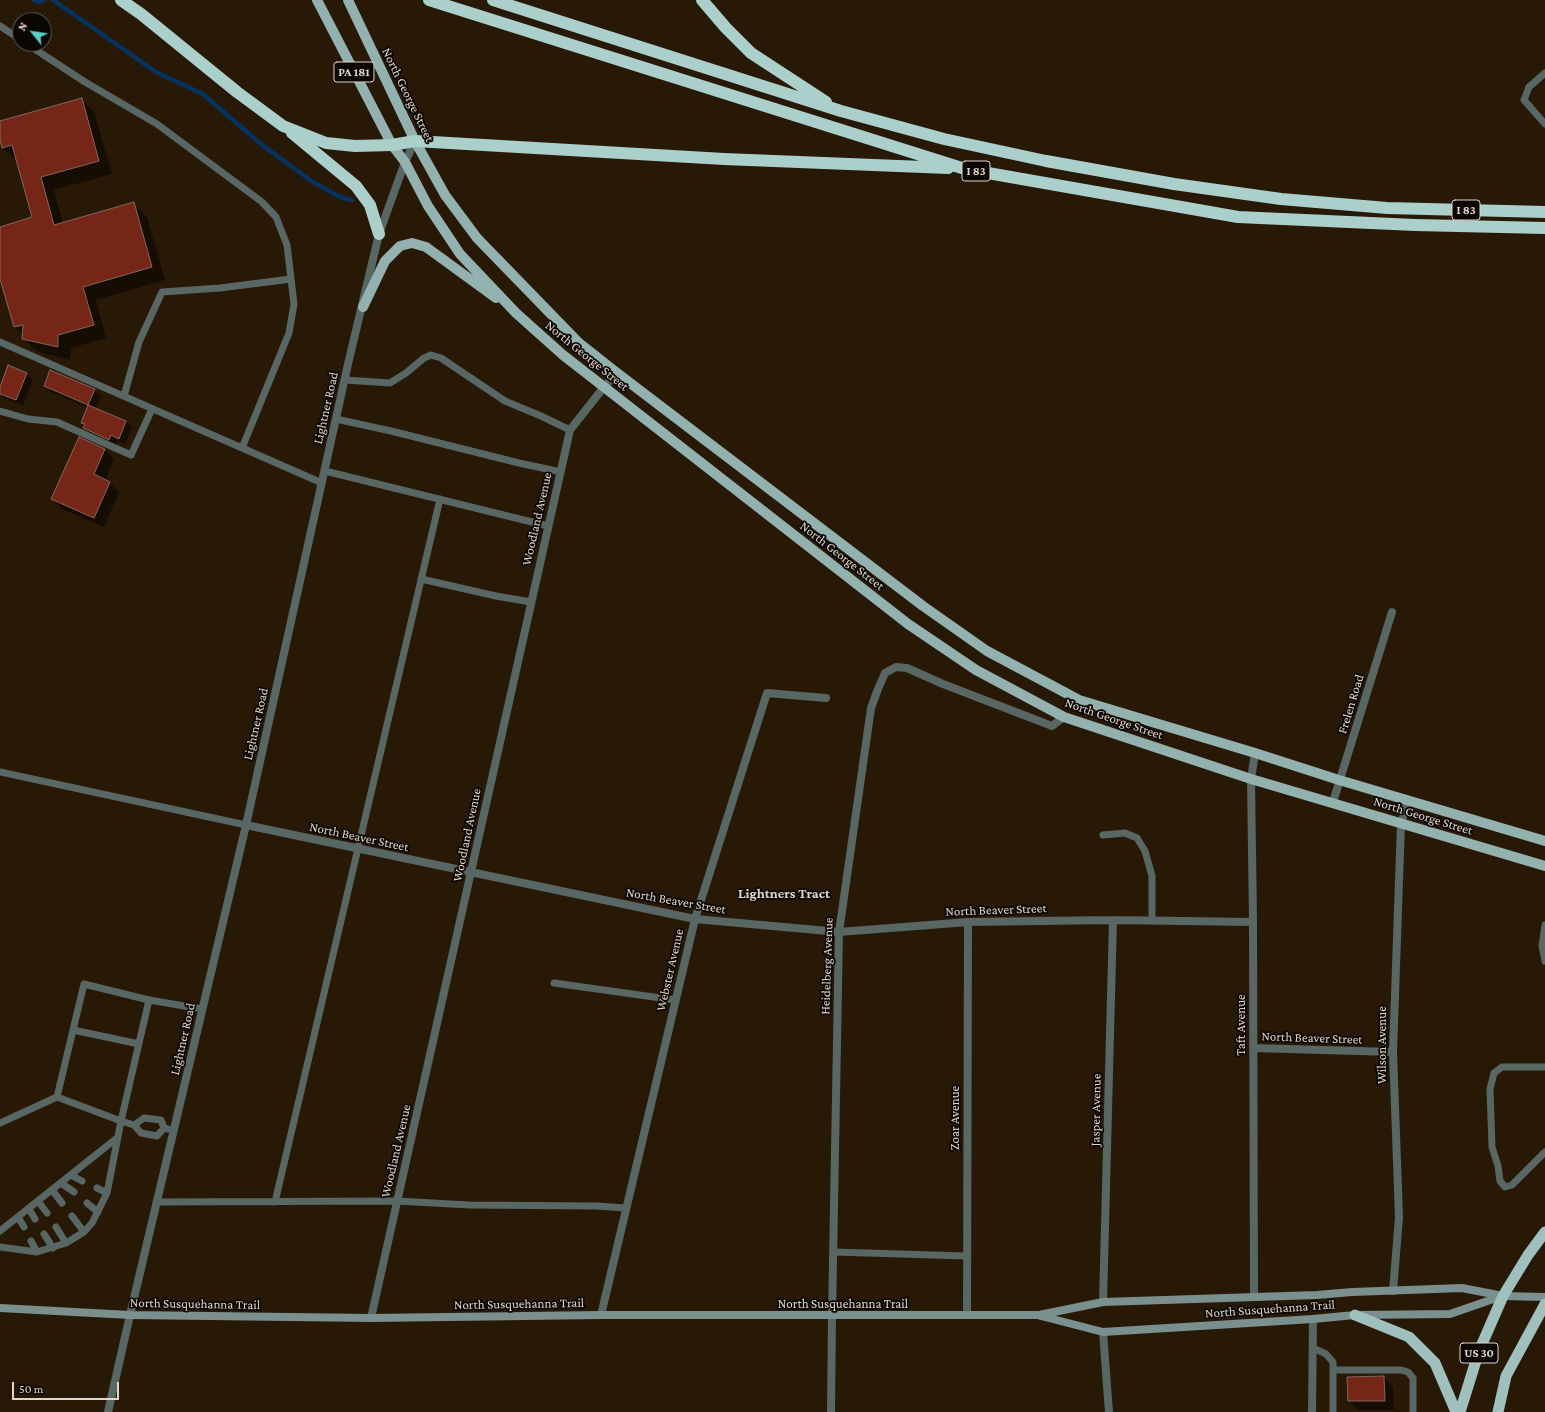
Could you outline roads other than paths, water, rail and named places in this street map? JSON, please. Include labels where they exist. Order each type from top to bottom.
[{"type":"highway","points":[[121,0],[141,14],[237,92],[283,126],[356,186],[370,205],[379,234]]},
{"type":"highway","name":"I 83","points":[[429,0],[965,169],[1238,217],[1416,225],[1545,228]]},
{"type":"highway","name":"I 83","points":[[493,0],[841,111],[987,149],[1102,172],[1229,193],[1332,204],[1387,208],[1545,212]]},
{"type":"highway","points":[[702,0],[726,28],[751,53],[841,111]]},
{"type":"highway","points":[[283,126],[326,143],[355,146],[392,145],[415,141],[724,159],[965,169]]},
{"type":"highway","name":"US 30","points":[[1460,1412],[1479,1351],[1503,1296],[1528,1255],[1545,1232]]},
{"type":"highway","name":"US 30","points":[[1498,1412],[1506,1376],[1545,1304]]},
{"type":"highway","points":[[1355,1315],[1409,1336],[1435,1363],[1456,1412]]},
{"type":"main road","name":"North George Street","points":[[317,0],[392,145],[405,162],[428,206],[460,254],[516,313],[563,355],[908,624],[976,670],[1064,717],[1251,779],[1333,802],[1401,824],[1545,866]]},
{"type":"main road","name":"North George Street","points":[[348,0],[415,141],[445,194],[477,238],[579,343],[916,601],[987,651],[1079,700],[1339,780],[1545,841]]},
{"type":"main road","points":[[363,307],[385,261],[400,246],[412,243],[426,247],[516,313]]},
{"type":"main road","name":"North Susquehanna Trail","points":[[0,1308],[130,1316],[371,1318],[601,1315],[1039,1316],[1103,1302],[1462,1288],[1503,1296],[1545,1297]]},
{"type":"main road","name":"North Susquehanna Trail","points":[[1039,1316],[1103,1332],[1355,1315],[1450,1314],[1503,1296]]},
{"type":"street","name":"Lightner Road","points":[[108,1412],[156,1202],[246,825],[379,234],[405,162],[415,141]]},
{"type":"street","name":"Woodland Avenue","points":[[371,1318],[472,873],[570,430],[604,386],[617,373]]},
{"type":"street","name":"Frelen Road","points":[[1333,802],[1392,612]]},
{"type":"street","name":"Heidelberg Avenue","points":[[831,1412],[839,932],[871,708],[885,673],[896,667],[907,668],[943,684],[1052,726],[1064,717]]},
{"type":"street","name":"Webster Avenue","points":[[601,1315],[694,919],[767,693],[826,698]]},
{"type":"street","name":"Taft Avenue","points":[[1254,1297],[1254,1048],[1251,779],[1255,753]]},
{"type":"street","name":"Wilson Avenue","points":[[1393,1291],[1398,1217],[1393,1052],[1401,824],[1408,800]]},
{"type":"street","name":"North Beaver Street","points":[[246,825],[694,919],[839,932],[968,922],[1112,920],[1253,922]]},
{"type":"street","name":"Jasper Avenue","points":[[1103,1302],[1112,920]]},
{"type":"street","name":"Zoar Avenue","points":[[967,1315],[968,922]]},
{"type":"street","name":"North Beaver Street","points":[[1254,1048],[1393,1052]]},
{"type":"street","points":[[1312,1412],[1313,1319]]},
{"type":"street","points":[[1103,1332],[1109,1412]]},
{"type":"lane","points":[[0,26],[12,34]]},
{"type":"lane","points":[[39,52],[85,82],[158,124],[262,202],[276,217],[287,245],[294,304],[289,333],[242,448]]},
{"type":"lane","points":[[1545,73],[1529,87],[1524,100],[1545,124]]},
{"type":"lane","points":[[124,396],[139,342],[162,292],[220,288],[291,279]]},
{"type":"lane","points":[[0,342],[322,483]]},
{"type":"lane","points":[[345,380],[390,383],[406,373],[424,358],[431,355],[441,358],[505,401],[570,430]]},
{"type":"lane","points":[[0,411],[28,419],[57,422],[132,455],[152,409]]},
{"type":"lane","points":[[336,420],[391,431],[513,462],[561,472]]},
{"type":"lane","points":[[325,471],[548,526]]},
{"type":"lane","points":[[275,1202],[440,499]]},
{"type":"lane","points":[[421,579],[496,596],[531,602]]},
{"type":"lane","points":[[0,772],[246,825]]},
{"type":"lane","points":[[1103,835],[1125,833],[1137,838],[1145,851],[1152,876],[1152,921]]},
{"type":"lane","points":[[1545,925],[1542,946],[1545,960]]},
{"type":"lane","points":[[554,983],[675,1000]]},
{"type":"lane","points":[[58,1097],[84,984],[149,1000],[202,1009]]},
{"type":"lane","points":[[0,1247],[37,1252],[53,1248],[66,1243],[84,1232],[92,1223],[107,1193],[117,1138],[149,1000]]},
{"type":"lane","points":[[73,1030],[139,1044]]},
{"type":"lane","points":[[1545,1067],[1502,1067],[1494,1073],[1490,1089],[1492,1147],[1498,1166],[1500,1181],[1505,1187],[1512,1185],[1545,1152]]},
{"type":"lane","points":[[0,1122],[58,1097],[134,1125],[141,1133],[157,1136],[164,1128]]},
{"type":"lane","points":[[134,1125],[144,1118],[161,1120],[164,1128]]},
{"type":"lane","points":[[164,1128],[173,1131]]},
{"type":"lane","points":[[0,1231],[71,1175],[84,1168],[117,1138]]},
{"type":"lane","points":[[102,1172],[110,1174]]},
{"type":"lane","points":[[71,1175],[82,1181]]},
{"type":"lane","points":[[61,1183],[74,1192]]},
{"type":"lane","points":[[96,1188],[107,1193]]},
{"type":"lane","points":[[52,1190],[62,1203]]},
{"type":"lane","points":[[38,1201],[47,1213]]},
{"type":"lane","points":[[156,1202],[397,1201],[469,1205],[596,1206],[626,1208]]},
{"type":"lane","points":[[87,1203],[98,1212]]},
{"type":"lane","points":[[29,1208],[35,1219]]},
{"type":"lane","points":[[72,1216],[84,1232]]},
{"type":"lane","points":[[18,1217],[24,1227]]},
{"type":"lane","points":[[56,1227],[66,1243]]},
{"type":"lane","points":[[44,1234],[53,1248]]},
{"type":"lane","points":[[31,1241],[37,1252]]},
{"type":"lane","points":[[833,1252],[967,1256]]},
{"type":"lane","points":[[1313,1348],[1326,1354],[1333,1362],[1333,1412]]},
{"type":"lane","points":[[1333,1370],[1401,1370],[1408,1372],[1413,1378],[1413,1412]]},
{"type":"waterway","points":[[34,0],[38,2],[44,0]]},
{"type":"waterway","points":[[53,0],[156,72],[203,94],[262,145],[313,182],[342,198],[352,200]]},
{"type":"district","name":"Lightners Tract","points":[[784,894]]}]
